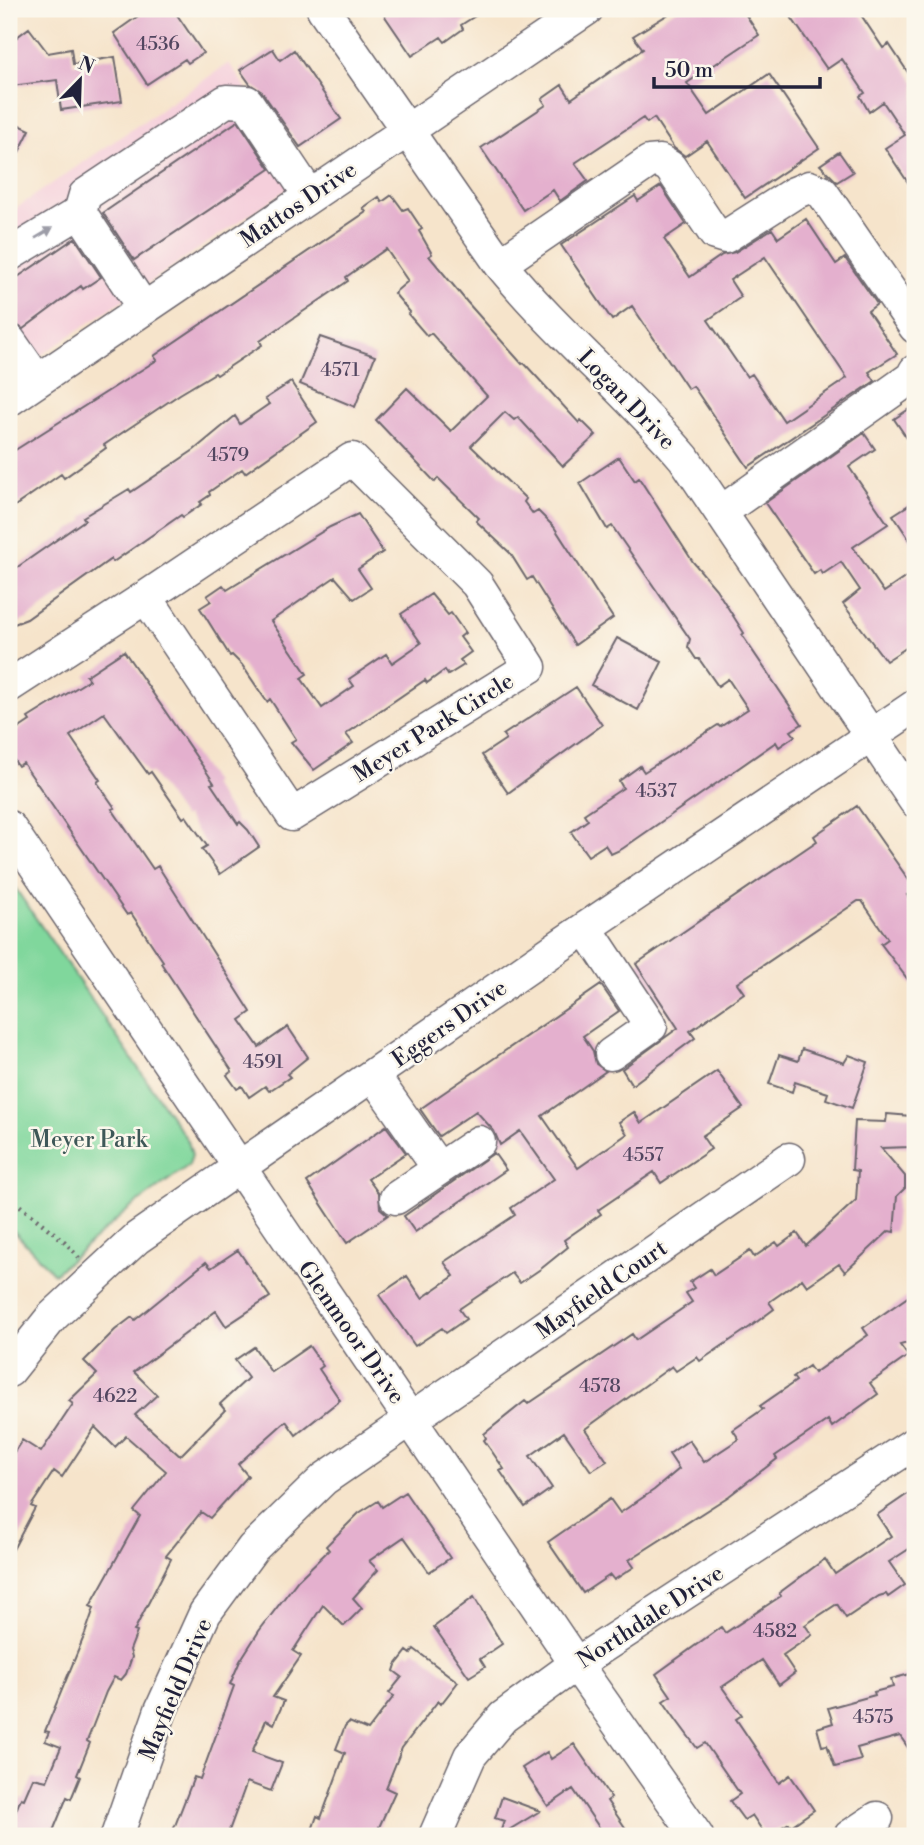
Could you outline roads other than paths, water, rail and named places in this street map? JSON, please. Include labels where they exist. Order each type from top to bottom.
[{"type":"street","name":"Logan Drive","points":[[323,9],[500,264],[523,292],[659,429],[721,512],[915,801]]},
{"type":"street","name":"Mattos Drive","points":[[9,400],[587,9]]},
{"type":"street","points":[[9,255],[80,212],[85,195],[226,101],[247,102],[310,196]]},
{"type":"street","points":[[500,264],[649,162],[660,161],[670,167],[715,234],[724,237],[794,192],[809,187],[822,192],[915,327]]},
{"type":"street","points":[[80,212],[144,309]]},
{"type":"street","points":[[9,340],[37,380]]},
{"type":"street","points":[[721,512],[912,377],[915,370]]},
{"type":"street","name":"Meyer Park Circle","points":[[9,686],[352,459],[477,584],[530,667],[292,815],[146,597]]},
{"type":"street","name":"Eggers Drive","points":[[9,1371],[52,1317],[137,1238],[586,928],[915,706]]},
{"type":"street","name":"Glenmoor Drive","points":[[9,827],[576,1664],[697,1836]]},
{"type":"street","points":[[586,928],[651,1026],[611,1054]]},
{"type":"street","points":[[373,1075],[439,1169]]},
{"type":"street","points":[[396,1198],[479,1142]]},
{"type":"street","name":"Mayfield Court","points":[[412,1419],[789,1159]]},
{"type":"street","name":"Mayfield Drive","points":[[117,1836],[161,1710],[205,1614],[253,1548],[324,1479],[412,1419]]},
{"type":"street","name":"Northdale Drive","points":[[435,1836],[470,1756],[503,1717],[576,1664],[915,1443]]},
{"type":"street","points":[[850,1836],[877,1818]]},
{"type":"park label","name":"Meyer Park","points":[[89,1139]]}]
